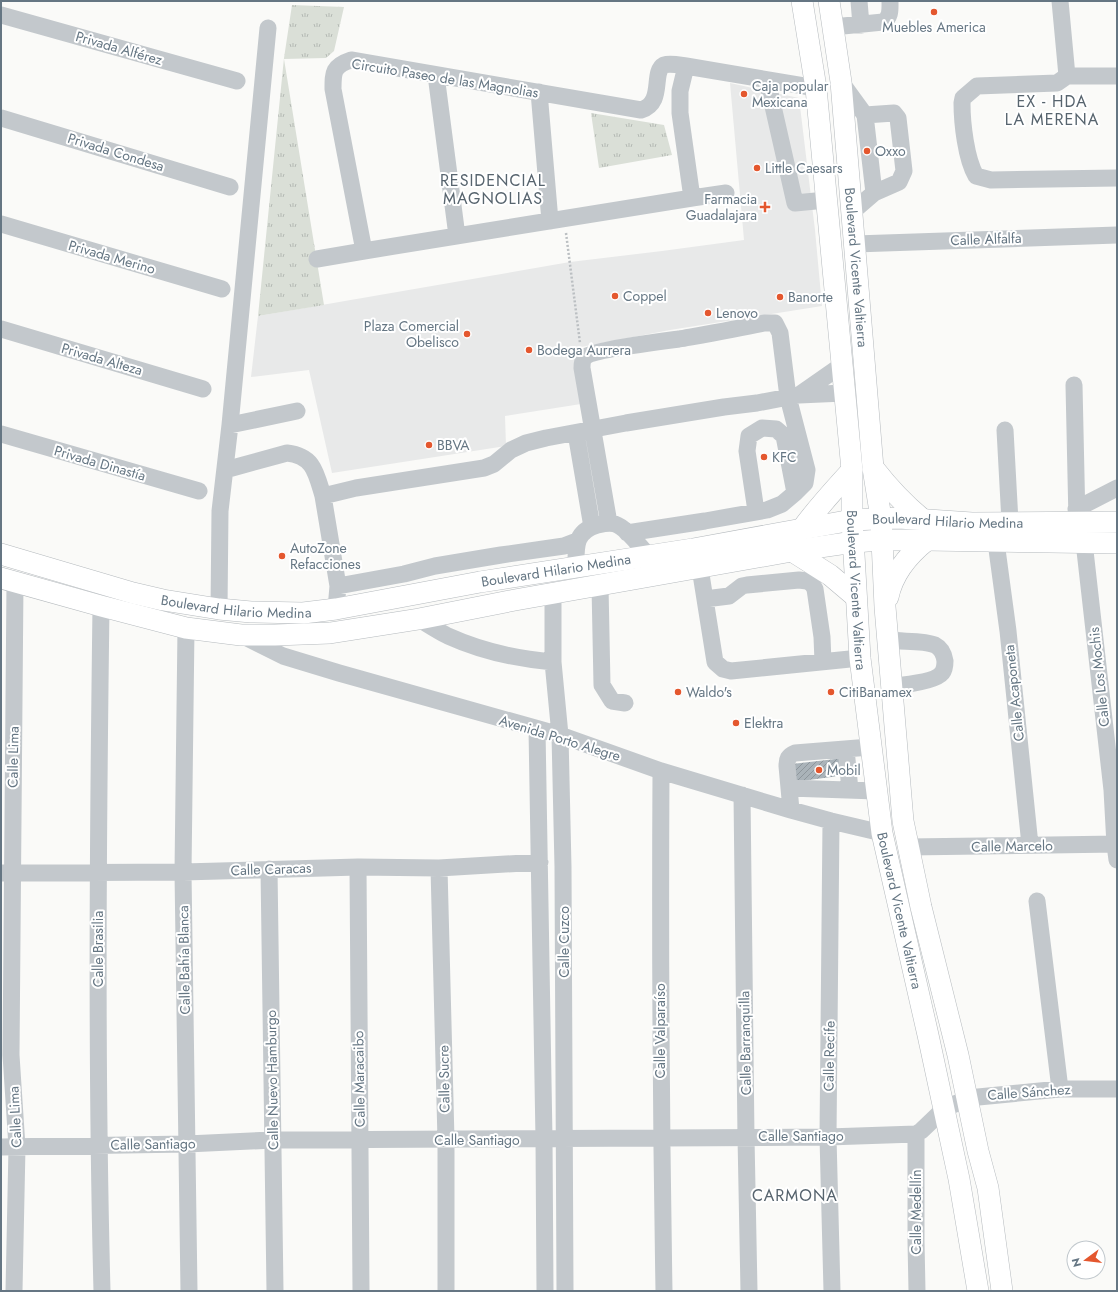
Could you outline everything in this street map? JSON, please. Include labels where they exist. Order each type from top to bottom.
[{"type":"main road","name":"Boulevard Vicente Valtierra","points":[[802,1],[816,88],[852,470],[852,520],[860,658],[876,791],[882,833],[928,1035],[963,1201],[978,1291]]},
{"type":"main road","name":"Boulevard Vicente Valtierra","points":[[829,1],[841,82],[873,468],[881,518],[885,607],[889,640],[903,821],[921,907],[968,1098],[978,1151],[988,1188],[1002,1291]]},
{"type":"main road","points":[[873,468],[902,503],[921,518]]},
{"type":"main road","points":[[802,528],[815,511],[852,470]]},
{"type":"main road","name":"Boulevard Hilario Medina","points":[[1,554],[133,593],[163,600],[219,609],[275,613],[336,609],[480,582],[760,538],[802,528],[852,520],[921,518],[972,523],[1010,522],[1077,515],[1117,522]]},
{"type":"main road","name":"Boulevard Hilario Medina","points":[[8,580],[186,628],[241,635],[275,635],[330,632],[419,619],[792,551],[854,542],[881,540],[927,540],[1117,543]]},
{"type":"main road","points":[[885,607],[889,589],[900,567],[915,550],[927,540]]},
{"type":"main road","points":[[792,551],[830,575],[856,597]]},
{"type":"street","points":[[859,1],[861,25]]},
{"type":"street","points":[[833,27],[877,24],[886,20],[890,15],[890,1]]},
{"type":"street","points":[[1060,1],[1067,76]]},
{"type":"street","name":"Privada Alférez","points":[[1,15],[237,81]]},
{"type":"street","points":[[219,609],[220,511],[230,425],[268,28]]},
{"type":"street","name":"Circuito Paseo de las Magnolias","points":[[364,251],[332,89],[333,74],[341,63],[351,60],[641,110],[647,108],[655,96],[659,71],[662,67],[669,64],[816,88]]},
{"type":"street","points":[[686,66],[680,91],[680,114],[692,198]]},
{"type":"street","points":[[436,75],[457,236]]},
{"type":"street","points":[[1117,76],[1067,76],[1057,83],[976,86],[963,98],[962,109],[967,148],[972,169],[976,176],[991,180],[1117,178]]},
{"type":"street","points":[[767,80],[795,203],[826,200]]},
{"type":"street","points":[[841,82],[865,116],[874,192]]},
{"type":"street","points":[[539,92],[557,220]]},
{"type":"street","points":[[852,212],[874,192],[899,182],[904,171],[898,118],[894,113],[865,116]]},
{"type":"street","name":"Privada Condesa","points":[[1,118],[230,187]]},
{"type":"street","points":[[317,259],[726,193]]},
{"type":"street","name":"Privada Merino","points":[[1,224],[222,289]]},
{"type":"street","name":"Calle Alfalfa","points":[[855,244],[1117,235]]},
{"type":"street","points":[[592,527],[584,431],[582,362],[586,356],[592,353],[613,349],[764,323],[775,323],[778,326],[781,337],[807,470],[805,483],[782,504],[767,510],[627,533]]},
{"type":"street","name":"Privada Alteza","points":[[1,329],[203,389]]},
{"type":"street","points":[[793,396],[842,365]]},
{"type":"street","points":[[1074,385],[1077,515]]},
{"type":"street","points":[[323,496],[356,488],[484,468],[494,464],[511,450],[526,443],[546,438],[626,423],[793,396],[844,394]]},
{"type":"street","points":[[230,425],[297,411]]},
{"type":"street","points":[[756,511],[747,451],[749,436],[762,428],[776,429],[784,436],[795,493]]},
{"type":"street","points":[[1005,430],[1010,522]]},
{"type":"street","points":[[584,431],[608,523]]},
{"type":"street","name":"Privada Dinastía","points":[[1,434],[199,491]]},
{"type":"street","points":[[225,470],[287,453],[296,454],[311,463],[323,496],[338,586],[336,609]]},
{"type":"street","points":[[1077,515],[1117,488]]},
{"type":"street","points":[[576,568],[577,541],[584,531],[592,527],[608,523],[616,524],[649,556]]},
{"type":"street","points":[[338,586],[404,574],[435,566],[564,546],[577,541]]},
{"type":"street","name":"Calle Acaponeta","points":[[996,542],[1030,845]]},
{"type":"street","name":"Calle Los Mochis","points":[[1084,542],[1112,790],[1116,850]]},
{"type":"street","points":[[700,568],[715,662],[723,669],[731,671],[860,658]]},
{"type":"street","name":"Calle Lima","points":[[8,580],[6,873],[11,1055],[9,1147],[14,1291]]},
{"type":"street","points":[[705,599],[729,596],[742,586],[747,585],[799,580],[807,581],[812,584],[817,594],[822,637],[823,662]]},
{"type":"street","points":[[600,586],[602,685],[612,701],[625,703]]},
{"type":"street","name":"Calle Cuzco","points":[[553,594],[553,662],[560,735],[563,867],[565,1291]]},
{"type":"street","name":"Calle Brasilia","points":[[102,606],[98,871],[98,1145],[102,1291]]},
{"type":"street","points":[[419,619],[449,636],[478,647],[509,656],[553,662]]},
{"type":"street","name":"Calle Bahía Blanca","points":[[186,628],[183,872],[189,1291]]},
{"type":"street","name":"Avenida Porto Alegre","points":[[241,635],[283,656],[560,735],[661,771],[791,810],[882,833]]},
{"type":"street","points":[[889,640],[935,645],[941,649],[945,666],[943,672],[937,677],[892,686]]},
{"type":"street","name":"Calle Cuzco","points":[[537,729],[545,1291]]},
{"type":"street","points":[[791,810],[787,759],[790,756],[795,753],[870,747]]},
{"type":"street","points":[[846,749],[850,790]]},
{"type":"street","name":"Calle Valparaíso","points":[[661,771],[661,1138],[664,1291]]},
{"type":"street","points":[[789,788],[876,791]]},
{"type":"street","name":"Calle Barranquilla","points":[[742,795],[746,1137],[750,1291]]},
{"type":"street","name":"Calle Recife","points":[[831,821],[828,1136],[832,1291]]},
{"type":"street","name":"Calle Marcelo","points":[[908,847],[1030,845],[1116,850]]},
{"type":"street","name":"Calle Caracas","points":[[6,873],[98,871],[183,872],[358,867],[440,868],[540,862]]},
{"type":"street","name":"Calle Maracaibo","points":[[358,867],[361,1291]]},
{"type":"street","name":"Calle Sucre","points":[[440,868],[446,1140],[446,1291]]},
{"type":"street","name":"Calle Nuevo Hamburgo","points":[[268,870],[275,1291]]},
{"type":"street","points":[[1037,901],[1060,1089]]},
{"type":"street","name":"Calle Sánchez","points":[[944,1108],[968,1098],[1060,1089],[1117,1089]]},
{"type":"street","points":[[916,1134],[922,1131],[944,1108]]},
{"type":"street","name":"Calle Santiago","points":[[9,1147],[187,1144],[273,1140],[661,1138],[916,1134]]},
{"type":"street","name":"Calle Medellín","points":[[916,1134],[917,1291]]},
{"type":"path","points":[[557,220],[582,362]]},
{"type":"shaded area","points":[[730,83],[799,98],[815,230],[822,306],[670,330],[581,347],[581,404],[505,416],[506,446],[332,473],[309,370],[251,377],[258,316],[570,262],[744,240]]},
{"type":"green space","points":[[292,5],[344,7],[334,51],[326,58],[284,59],[324,305],[258,316],[284,58]]},
{"type":"green space","points":[[591,113],[664,125],[672,155],[599,168]]},
{"type":"building","name":"Mobil","points":[[844,758],[846,775],[794,782],[792,764]]},
{"type":"place","name":"Muebles America","points":[[934,12]]},
{"type":"place","name":"Caja popular Mexicana","points":[[744,94]]},
{"type":"place","name":"Oxxo","points":[[867,151]]},
{"type":"place","name":"Little Caesars","points":[[757,168]]},
{"type":"place","name":"Farmacia Guadalajara","points":[[765,207]]},
{"type":"place","name":"Coppel","points":[[615,296]]},
{"type":"place","name":"Banorte","points":[[780,297]]},
{"type":"place","name":"Lenovo","points":[[708,313]]},
{"type":"place","name":"Plaza Comercial Obelisco","points":[[467,334]]},
{"type":"place","name":"Bodega Aurrera","points":[[529,350]]},
{"type":"place","name":"BBVA","points":[[429,445]]},
{"type":"place","name":"KFC","points":[[764,457]]},
{"type":"place","name":"AutoZone Refacciones","points":[[282,556]]},
{"type":"place","name":"Waldo's","points":[[678,692]]},
{"type":"place","name":"CitiBanamex","points":[[831,692]]},
{"type":"place","name":"Elektra","points":[[736,723]]},
{"type":"place","name":"Mobil","points":[[819,770]]},
{"type":"district","name":"EX - HDA LA MERENA","points":[[1052,110]]},
{"type":"district","name":"RESIDENCIAL MAGNOLIAS","points":[[493,189]]},
{"type":"district","name":"CARMONA","points":[[795,1195]]}]
